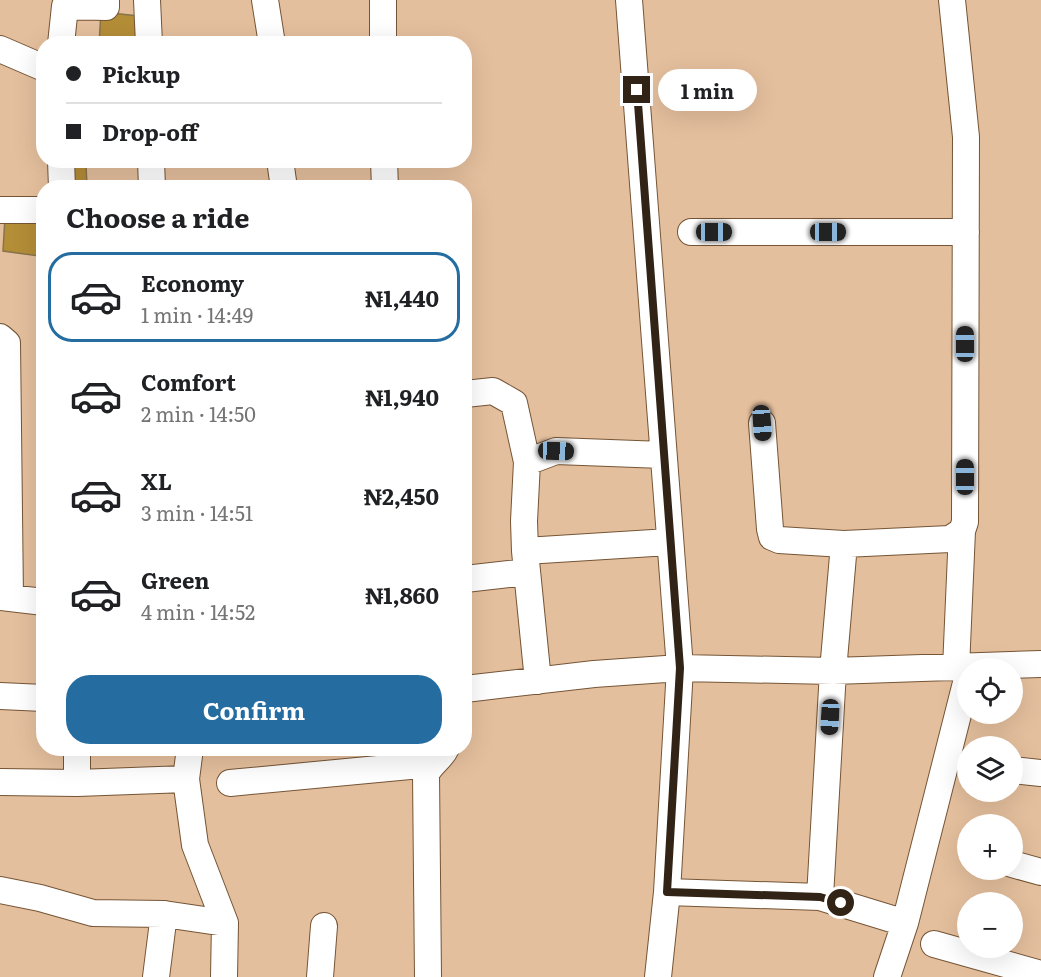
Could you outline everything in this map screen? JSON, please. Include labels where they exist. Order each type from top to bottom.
[{"type":"street","points":[[62,36],[65,6],[106,7],[106,0]]},
{"type":"street","points":[[147,0],[149,36]]},
{"type":"street","points":[[265,0],[271,36]]},
{"type":"street","points":[[383,0],[383,36]]},
{"type":"street","points":[[629,0],[680,668],[667,892],[658,977]]},
{"type":"street","points":[[952,0],[966,137],[965,522],[962,531],[965,658]]},
{"type":"street","points":[[0,49],[36,65]]},
{"type":"street","points":[[0,210],[36,210]]},
{"type":"street","points":[[691,232],[966,232]]},
{"type":"street","points":[[0,337],[7,343],[5,598],[36,601]]},
{"type":"street","points":[[472,393],[493,391],[514,403],[527,462],[524,521],[526,562],[538,681]]},
{"type":"street","points":[[762,423],[772,537],[779,540],[844,543],[950,538],[962,531]]},
{"type":"street","points":[[527,462],[556,451],[663,455]]},
{"type":"street","points":[[472,577],[526,562],[669,542]]},
{"type":"street","points":[[820,897],[833,671],[844,543]]},
{"type":"street","points":[[1023,665],[1041,664]]},
{"type":"street","points":[[472,688],[594,674],[680,668],[833,671],[957,670]]},
{"type":"street","points":[[0,696],[36,698]]},
{"type":"street","points":[[887,977],[956,764],[960,724]]},
{"type":"street","points":[[76,783],[77,756]]},
{"type":"street","points":[[189,756],[186,779],[195,844],[225,923],[224,977]]},
{"type":"street","points":[[230,783],[439,756]]},
{"type":"street","points":[[428,977],[426,774],[439,756]]},
{"type":"street","points":[[1023,771],[1041,773]]},
{"type":"street","points":[[0,782],[76,783],[186,779]]},
{"type":"street","points":[[1023,867],[1041,872]]},
{"type":"street","points":[[0,890],[93,912],[164,914],[225,923]]},
{"type":"street","points":[[667,892],[820,897],[905,923]]},
{"type":"street","points":[[156,977],[164,914]]},
{"type":"street","points":[[320,977],[324,926]]},
{"type":"street","points":[[934,944],[1041,974]]},
{"type":"building","points":[[101,12],[139,16],[137,36],[100,36]]},
{"type":"building","points":[[67,168],[86,168],[87,180],[67,180]]},
{"type":"building","points":[[5,217],[36,220],[36,256],[3,251]]},
{"type":"route","points":[[637,90],[657,387],[680,668],[667,892],[820,897],[841,903]]}]
